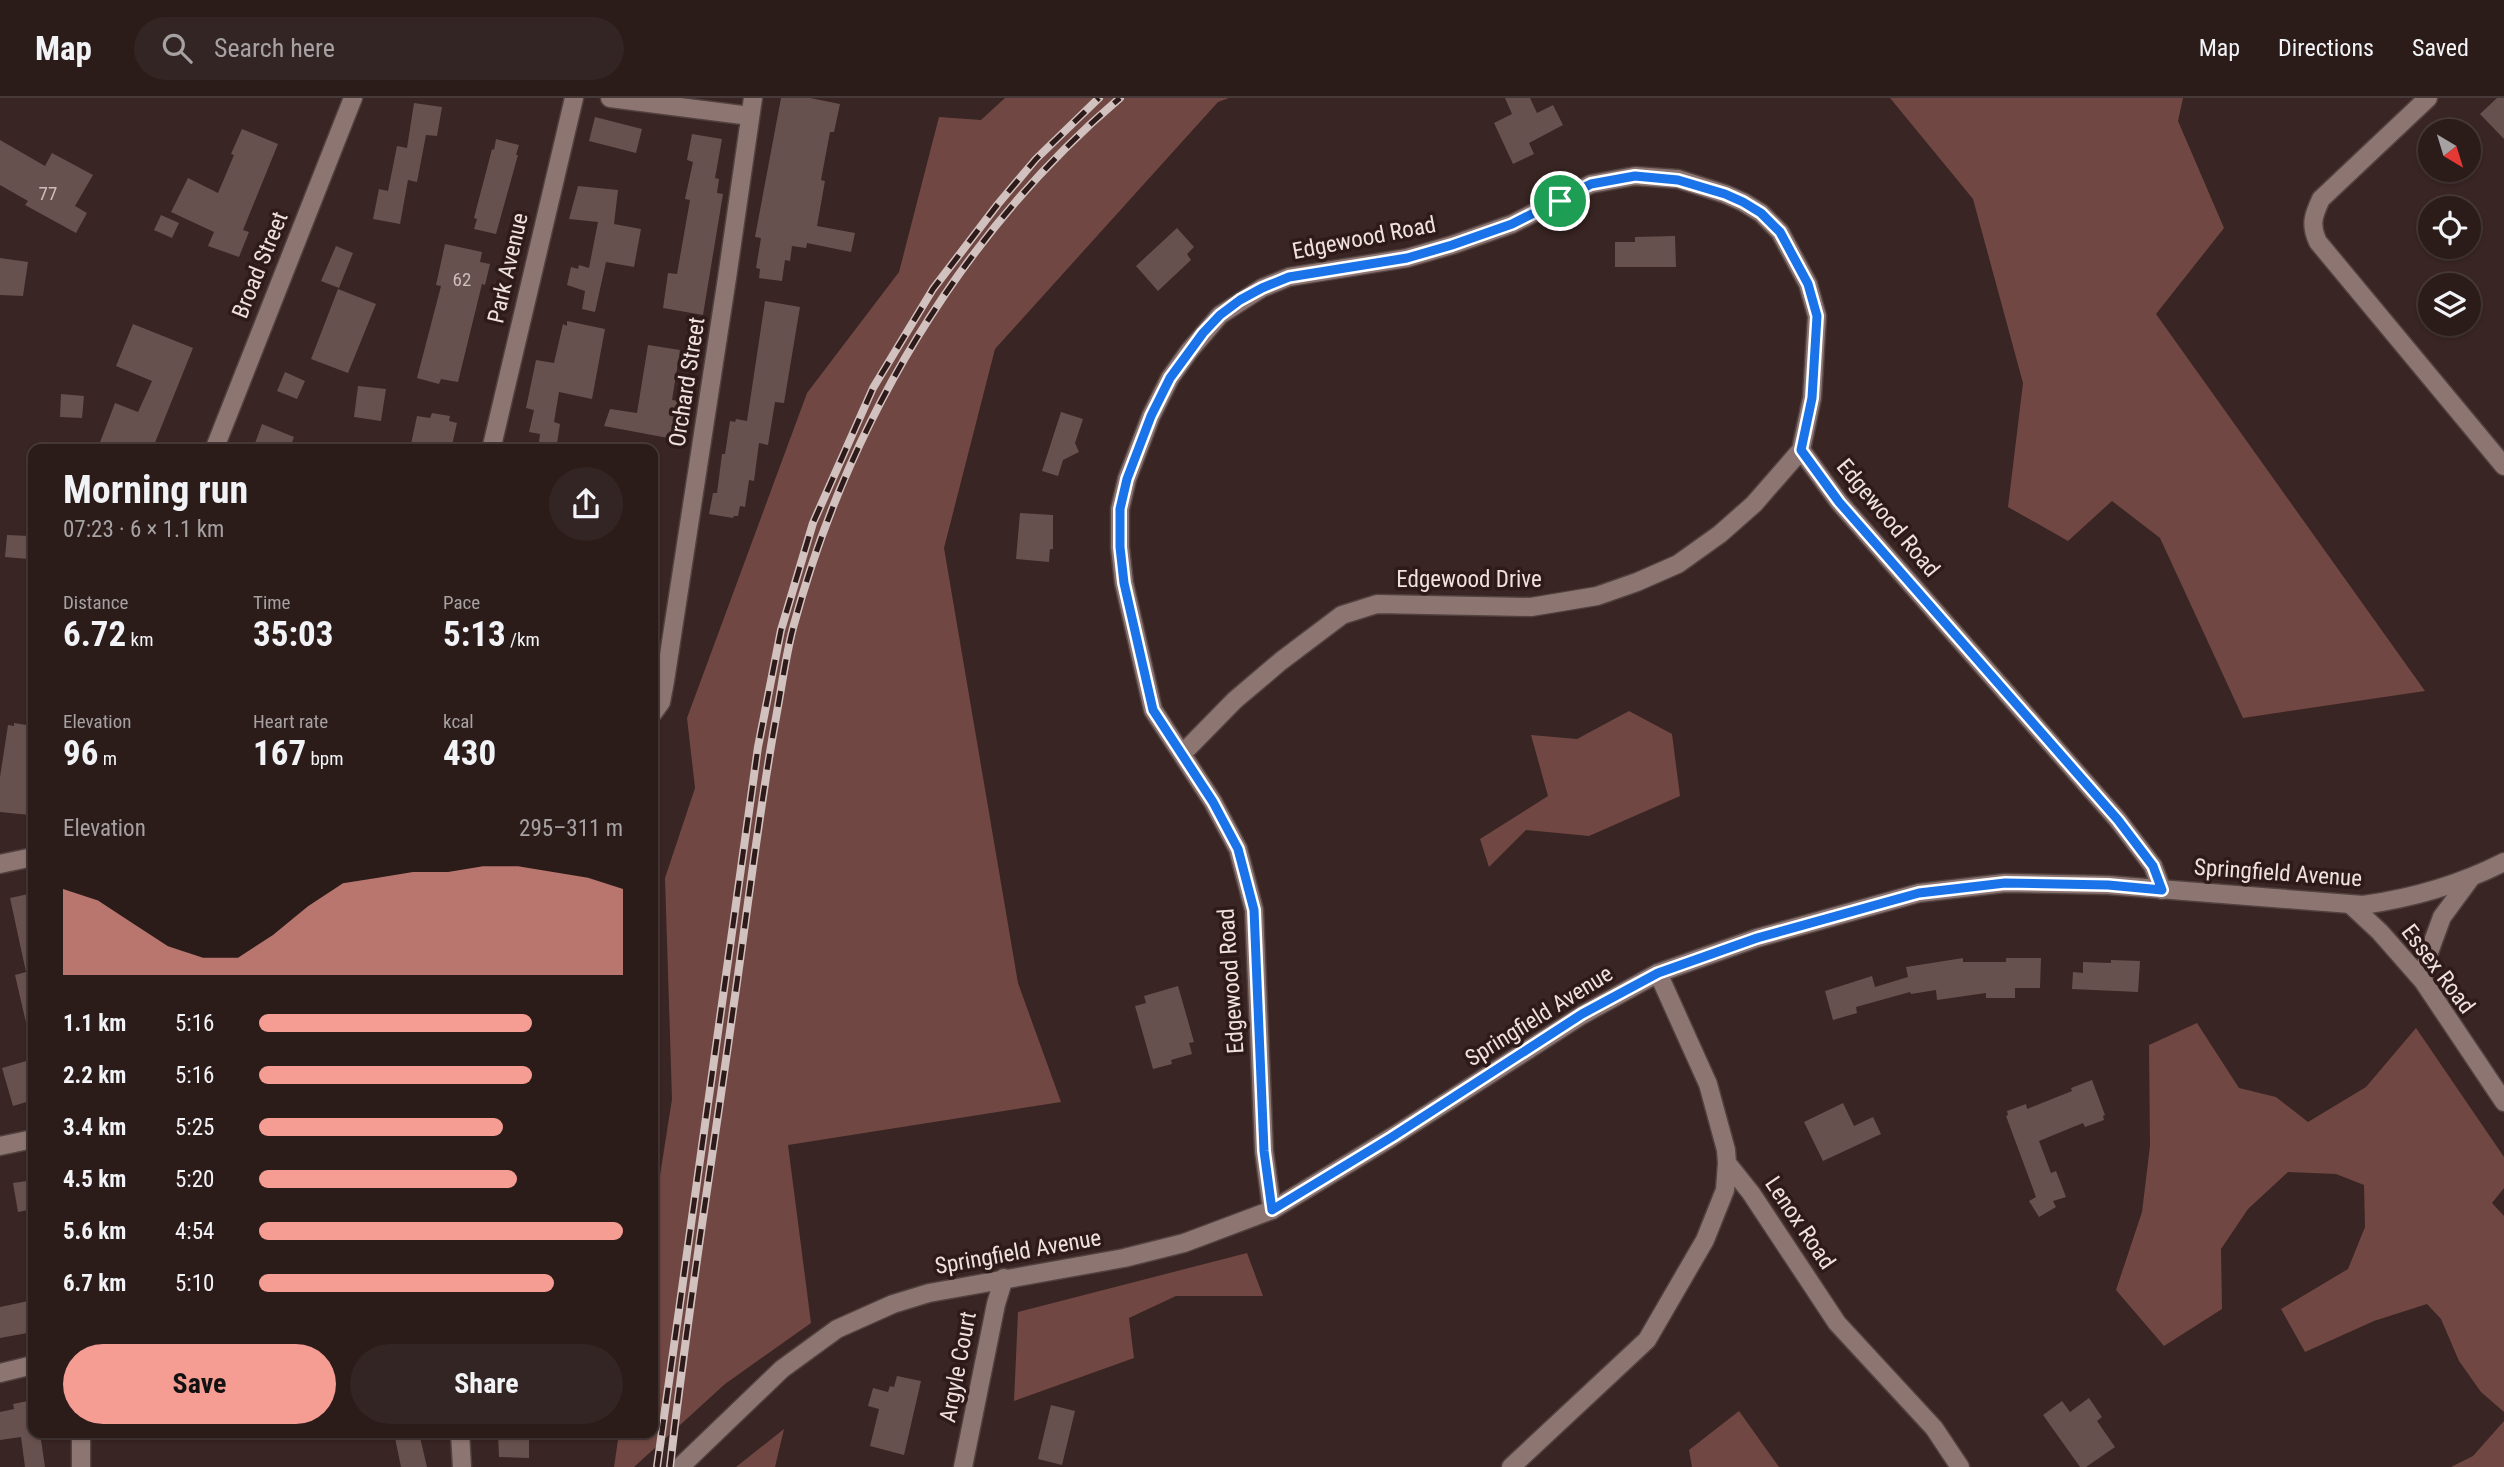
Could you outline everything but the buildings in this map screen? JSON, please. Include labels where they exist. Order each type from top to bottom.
[{"type":"street","name":"Broad Street","points":[[216,444],[353,98]]},
{"type":"street","name":"Park Avenue","points":[[492,444],[574,98]]},
{"type":"street","points":[[610,98],[750,116]]},
{"type":"street","name":"Orchard Street","points":[[658,706],[665,681],[753,98]]},
{"type":"street","points":[[2428,98],[2321,200],[2313,215],[2311,228],[2318,242],[2504,466]]},
{"type":"street","name":"Edgewood Road","points":[[1272,1210],[1264,1151],[1254,910],[1238,849],[1213,802],[1153,710],[1124,583],[1120,509],[1127,479],[1151,416],[1170,378],[1190,350],[1220,315],[1262,288],[1289,277],[1407,258],[1452,245],[1512,224],[1591,184],[1610,179],[1635,176],[1678,180],[1743,202],[1780,232],[1808,284],[1817,316],[1812,398],[1801,450],[1839,502],[2118,820],[2153,866],[2162,890]]},
{"type":"street","name":"Edgewood Drive","points":[[1182,754],[1235,700],[1342,615],[1377,604],[1531,607],[1597,596],[1637,582],[1678,564],[1720,534],[1754,504],[1801,450]]},
{"type":"street","points":[[0,864],[28,858]]},
{"type":"street","name":"Springfield Avenue","points":[[680,1467],[782,1369],[837,1329],[893,1304],[929,1293],[1124,1258],[1184,1243],[1272,1210],[1392,1137],[1582,1014],[1658,973],[1757,938],[1919,893],[2005,883],[2108,885],[2351,905],[2399,900],[2435,891],[2470,879],[2504,862]]},
{"type":"street","points":[[2423,981],[2428,955],[2442,917],[2470,879]]},
{"type":"street","name":"Essex Road","points":[[2351,905],[2423,981],[2504,1102]]},
{"type":"street","name":"Lenox Road","points":[[1658,973],[1708,1084],[1727,1163],[1751,1193],[1837,1324],[1934,1428],[1960,1467]]},
{"type":"street","points":[[0,1146],[28,1140]]},
{"type":"street","points":[[1512,1467],[1647,1340],[1675,1296],[1714,1222],[1725,1190],[1727,1163]]},
{"type":"street","name":"Argyle Court","points":[[963,1467],[996,1304],[1004,1278]]},
{"type":"street","points":[[0,1373],[28,1366]]},
{"type":"street","points":[[81,1438],[81,1467]]},
{"type":"street","points":[[460,1438],[462,1467]]},
{"type":"shaded area","points":[[1005,98],[1229,98],[1218,102],[995,349],[944,548],[1018,983],[1061,1102],[788,1145],[811,1323],[725,1384],[634,1467],[614,1467],[618,1438],[658,1438],[658,1188],[672,1099],[665,878],[695,788],[687,718],[807,393],[899,272],[939,117],[981,120]]},
{"type":"shaded area","points":[[1890,98],[2183,98],[2178,121],[2224,228],[2156,314],[2425,691],[2243,718],[2160,538],[2112,501],[2068,541],[2008,507],[2023,383],[1973,199]]},
{"type":"shaded area","points":[[1629,711],[1672,734],[1680,796],[1589,836],[1526,830],[1489,867],[1480,839],[1548,796],[1531,735],[1577,739]]},
{"type":"shaded area","points":[[2197,1023],[2239,1088],[2276,1097],[2308,1122],[2366,1087],[2416,1028],[2504,1157],[2504,1188],[2492,1203],[2504,1216],[2504,1412],[2481,1392],[2459,1361],[2441,1319],[2427,1304],[2374,1321],[2305,1352],[2281,1309],[2348,1269],[2365,1227],[2364,1185],[2336,1174],[2288,1172],[2248,1209],[2221,1249],[2222,1309],[2164,1346],[2116,1290],[2142,1212],[2150,1146],[2149,1045]]},
{"type":"shaded area","points":[[1247,1253],[1263,1296],[1176,1296],[1129,1318],[1134,1358],[1014,1401],[1018,1312]]},
{"type":"shaded area","points":[[1739,1411],[1779,1467],[1692,1467],[1689,1450]]},
{"type":"shaded area","points":[[2504,1421],[2504,1467],[2451,1467],[2473,1456]]},
{"type":"shaded area","points":[[784,1429],[775,1467],[736,1467]]},
{"type":"railway","points":[[657,1467],[758,747],[781,630],[813,523],[873,388],[933,289],[1036,159],[1099,98]]},
{"type":"railway","points":[[670,1467],[769,759],[790,640],[816,553],[844,479],[878,407],[917,338],[960,272],[1009,210],[1062,152],[1120,98]]},
{"type":"route","points":[[1658,177],[1711,189],[1743,202],[1761,213],[1780,232],[1808,284],[1817,316],[1812,398],[1801,450],[1839,502],[2118,820],[2153,866],[2162,890],[2108,885],[2005,883],[1919,893],[1757,938],[1658,973],[1582,1014],[1392,1137],[1272,1210],[1264,1151],[1254,910],[1238,849],[1213,802],[1153,710],[1124,583],[1120,509],[1127,479],[1151,416],[1170,378],[1203,333],[1220,315],[1240,300],[1289,277],[1407,258],[1452,245],[1512,224],[1560,201],[1591,184],[1610,179],[1658,177]]}]
